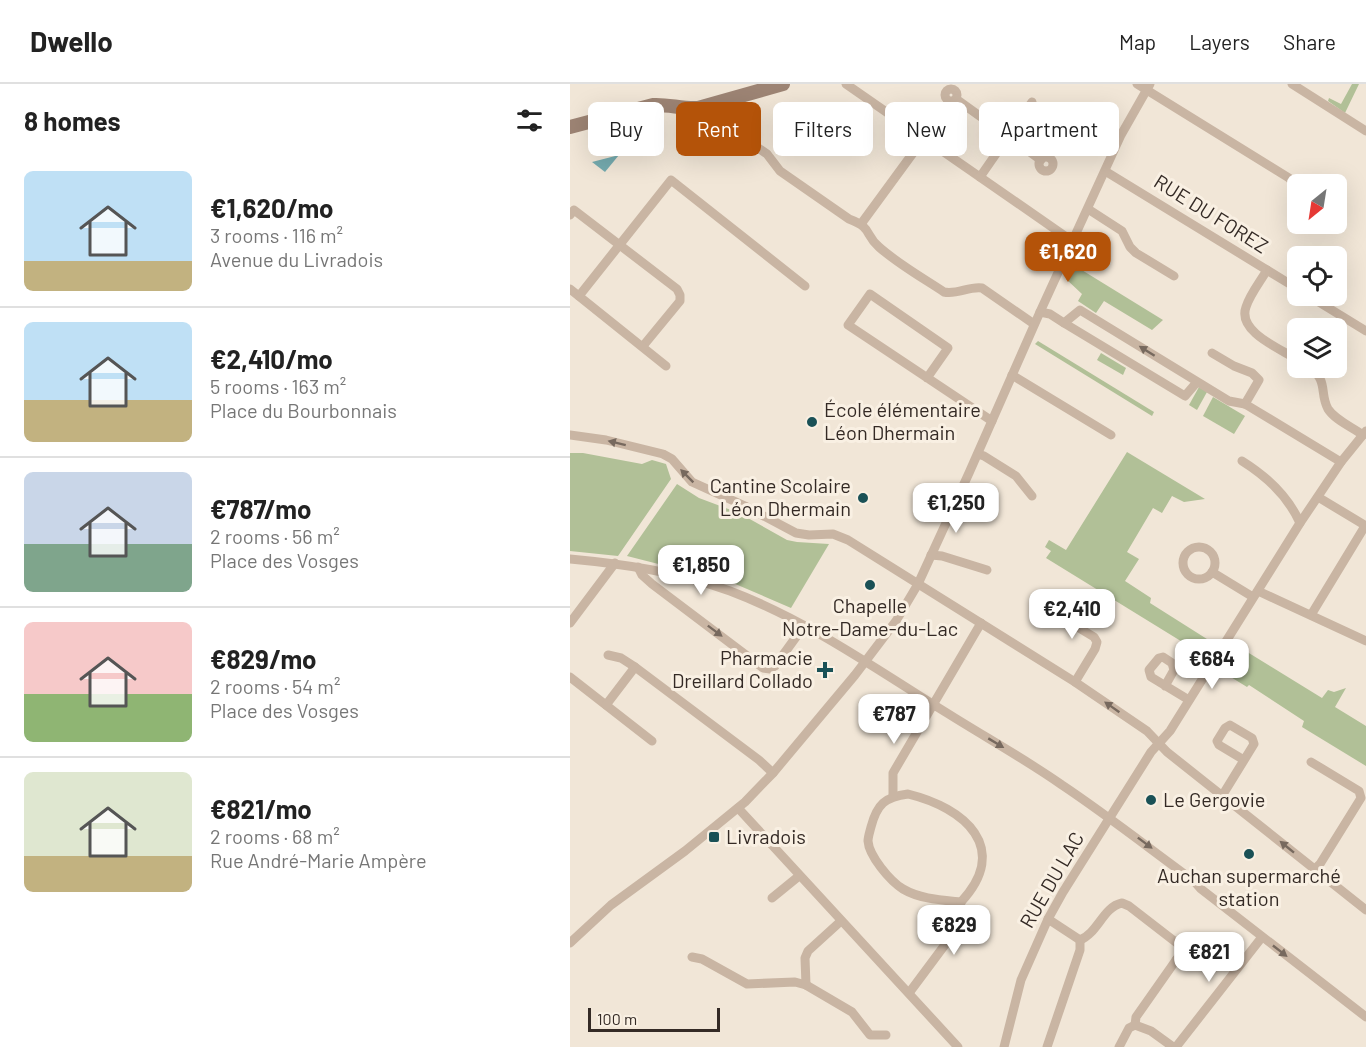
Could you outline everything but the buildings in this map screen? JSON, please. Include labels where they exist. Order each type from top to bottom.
[{"type":"main road","points":[[570,127],[653,105],[698,108],[783,84]]},
{"type":"street","points":[[846,84],[885,111]]},
{"type":"street","points":[[1137,84],[1148,87],[1287,177]]},
{"type":"street","points":[[1292,84],[1366,131]]},
{"type":"street","points":[[570,943],[611,905],[738,808],[773,773],[866,662],[896,621],[918,584],[1121,135],[1148,87]]},
{"type":"street","points":[[956,99],[979,116]]},
{"type":"street","points":[[761,150],[780,171],[849,219],[861,224],[877,245],[944,292],[951,294],[975,287],[982,288],[1034,324]]},
{"type":"street","points":[[861,224],[911,156]]},
{"type":"street","points":[[950,156],[1072,242]]},
{"type":"street","points":[[980,177],[994,156]]},
{"type":"street","points":[[1035,156],[1041,160]]},
{"type":"street","name":"RUE DU FOREZ","points":[[1105,171],[1287,282]]},
{"type":"street","points":[[579,297],[671,180],[805,286]]},
{"type":"street","points":[[1088,209],[1122,231],[1130,247],[1136,253],[1174,276]]},
{"type":"street","points":[[570,216],[574,210],[677,290],[680,295],[680,301],[643,346]]},
{"type":"street","points":[[1267,270],[1245,309],[1245,322],[1252,332],[1287,353]]},
{"type":"street","points":[[570,289],[666,366]]},
{"type":"street","points":[[927,378],[948,348],[870,294],[848,325],[927,378],[992,421]]},
{"type":"street","points":[[1325,306],[1366,331]]},
{"type":"street","points":[[1064,323],[1080,310],[1229,401],[1245,404],[1341,462]]},
{"type":"street","points":[[1040,312],[1050,314],[1185,396],[1197,382]]},
{"type":"street","points":[[1212,353],[1252,373],[1258,380],[1245,404]]},
{"type":"street","points":[[1012,375],[1111,435]]},
{"type":"street","points":[[1320,378],[1327,408],[1334,416],[1364,433]]},
{"type":"street","name":"RUE DU LAC","points":[[1004,1047],[1021,980],[1048,919],[1110,818],[1158,743],[1166,737],[1300,523],[1341,462],[1364,433]]},
{"type":"street","points":[[570,435],[606,440],[668,456],[687,478],[699,486],[746,506],[796,533],[838,535],[1075,682],[1147,731],[1167,752],[1366,910]]},
{"type":"street","points":[[978,454],[1016,476],[1032,496]]},
{"type":"street","points":[[1242,461],[1272,483],[1300,523]]},
{"type":"street","points":[[1311,615],[1366,526],[1318,497]]},
{"type":"street","points":[[931,555],[942,556],[987,570]]},
{"type":"street","points":[[570,559],[615,563],[688,578],[729,591],[804,626],[1022,759],[1110,818],[1194,881],[1201,889],[1366,1017]]},
{"type":"street","points":[[570,623],[615,563]]},
{"type":"street","points":[[639,567],[642,575],[652,584],[764,668],[770,669],[775,666],[804,626]]},
{"type":"street","points":[[1212,572],[1256,594],[1311,615],[1366,641]]},
{"type":"street","points":[[1041,605],[1094,637],[1097,642],[1075,682]]},
{"type":"street","points":[[892,796],[893,773],[981,623]]},
{"type":"street","points":[[609,655],[621,658],[635,667],[773,773]]},
{"type":"street","points":[[606,705],[635,667]]},
{"type":"street","points":[[570,677],[652,741]]},
{"type":"street","points":[[1165,686],[1189,700]]},
{"type":"street","points":[[1222,796],[1244,760]]},
{"type":"street","points":[[1311,762],[1359,791],[1361,798],[1315,869]]},
{"type":"street","points":[[909,993],[947,942],[958,921],[961,902],[978,880],[983,857],[977,838],[968,823],[947,807],[908,794],[892,796],[882,802],[874,817],[868,841],[887,876],[902,888],[928,898],[961,902]]},
{"type":"street","points":[[738,808],[958,1047]]},
{"type":"street","points":[[772,898],[799,876]]},
{"type":"street","points":[[1080,940],[1089,936],[1112,907],[1122,903],[1182,947],[1194,947],[1197,955],[1192,961],[1176,960]]},
{"type":"street","points":[[1048,919],[1080,940]]},
{"type":"street","points":[[806,985],[805,958],[808,951],[842,921]]},
{"type":"street","points":[[1119,1047],[1129,1028],[1134,1025],[1151,1031],[1175,1047],[1262,937]]},
{"type":"street","points":[[1047,1047],[1080,950],[1080,940]]},
{"type":"street","points":[[1134,1025],[1136,1017],[1181,953],[1182,947]]},
{"type":"street","points":[[692,957],[702,959],[747,984],[795,982],[806,985],[852,1012],[870,1035],[886,1035]]},
{"type":"street","points":[[944,1047],[949,1038]]},
{"type":"green space","points":[[1352,84],[1359,84],[1345,113],[1328,101],[1329,98],[1341,104]]},
{"type":"green space","points":[[1072,264],[1163,320],[1152,330],[1104,301],[1096,313],[1078,301],[1082,294],[1066,279]]},
{"type":"green space","points":[[1038,341],[1154,412],[1152,416],[1035,344]]},
{"type":"green space","points":[[1101,353],[1126,368],[1123,375],[1097,360]]},
{"type":"green space","points":[[1199,387],[1207,392],[1197,410],[1189,405]]},
{"type":"green space","points":[[1213,397],[1245,416],[1234,434],[1203,416]]},
{"type":"green space","points":[[1127,452],[1205,499],[1184,502],[1172,496],[1162,513],[1153,508],[1127,552],[1139,559],[1125,581],[1151,598],[1150,603],[1218,646],[1210,659],[1046,558],[1051,551],[1045,547],[1049,540],[1066,550]]},
{"type":"green space","points":[[570,453],[583,453],[642,464],[652,460],[666,464],[671,479],[618,556],[570,551]]},
{"type":"green space","points":[[677,484],[699,498],[739,513],[787,540],[829,544],[791,608],[733,583],[627,556]]},
{"type":"green space","points":[[1231,642],[1322,698],[1328,690],[1334,692],[1346,688],[1335,707],[1366,726],[1366,766],[1302,727],[1304,721],[1249,685],[1247,687],[1216,668]]},
{"type":"water","points":[[615,156],[618,156],[605,172],[592,162]]},
{"type":"place","name":"École élémentaire Léon Dhermain","points":[[812,422]]},
{"type":"place","name":"Cantine Scolaire Léon Dhermain","points":[[863,498]]},
{"type":"place","name":"Chapelle Notre-Dame-du-Lac","points":[[870,585]]},
{"type":"place","name":"Pharmacie Dreillard Collado","points":[[825,670]]},
{"type":"place","name":"Le Gergovie","points":[[1151,800]]},
{"type":"place","name":"Livradois","points":[[714,837]]},
{"type":"place","name":"Auchan supermarché station","points":[[1249,854]]}]
